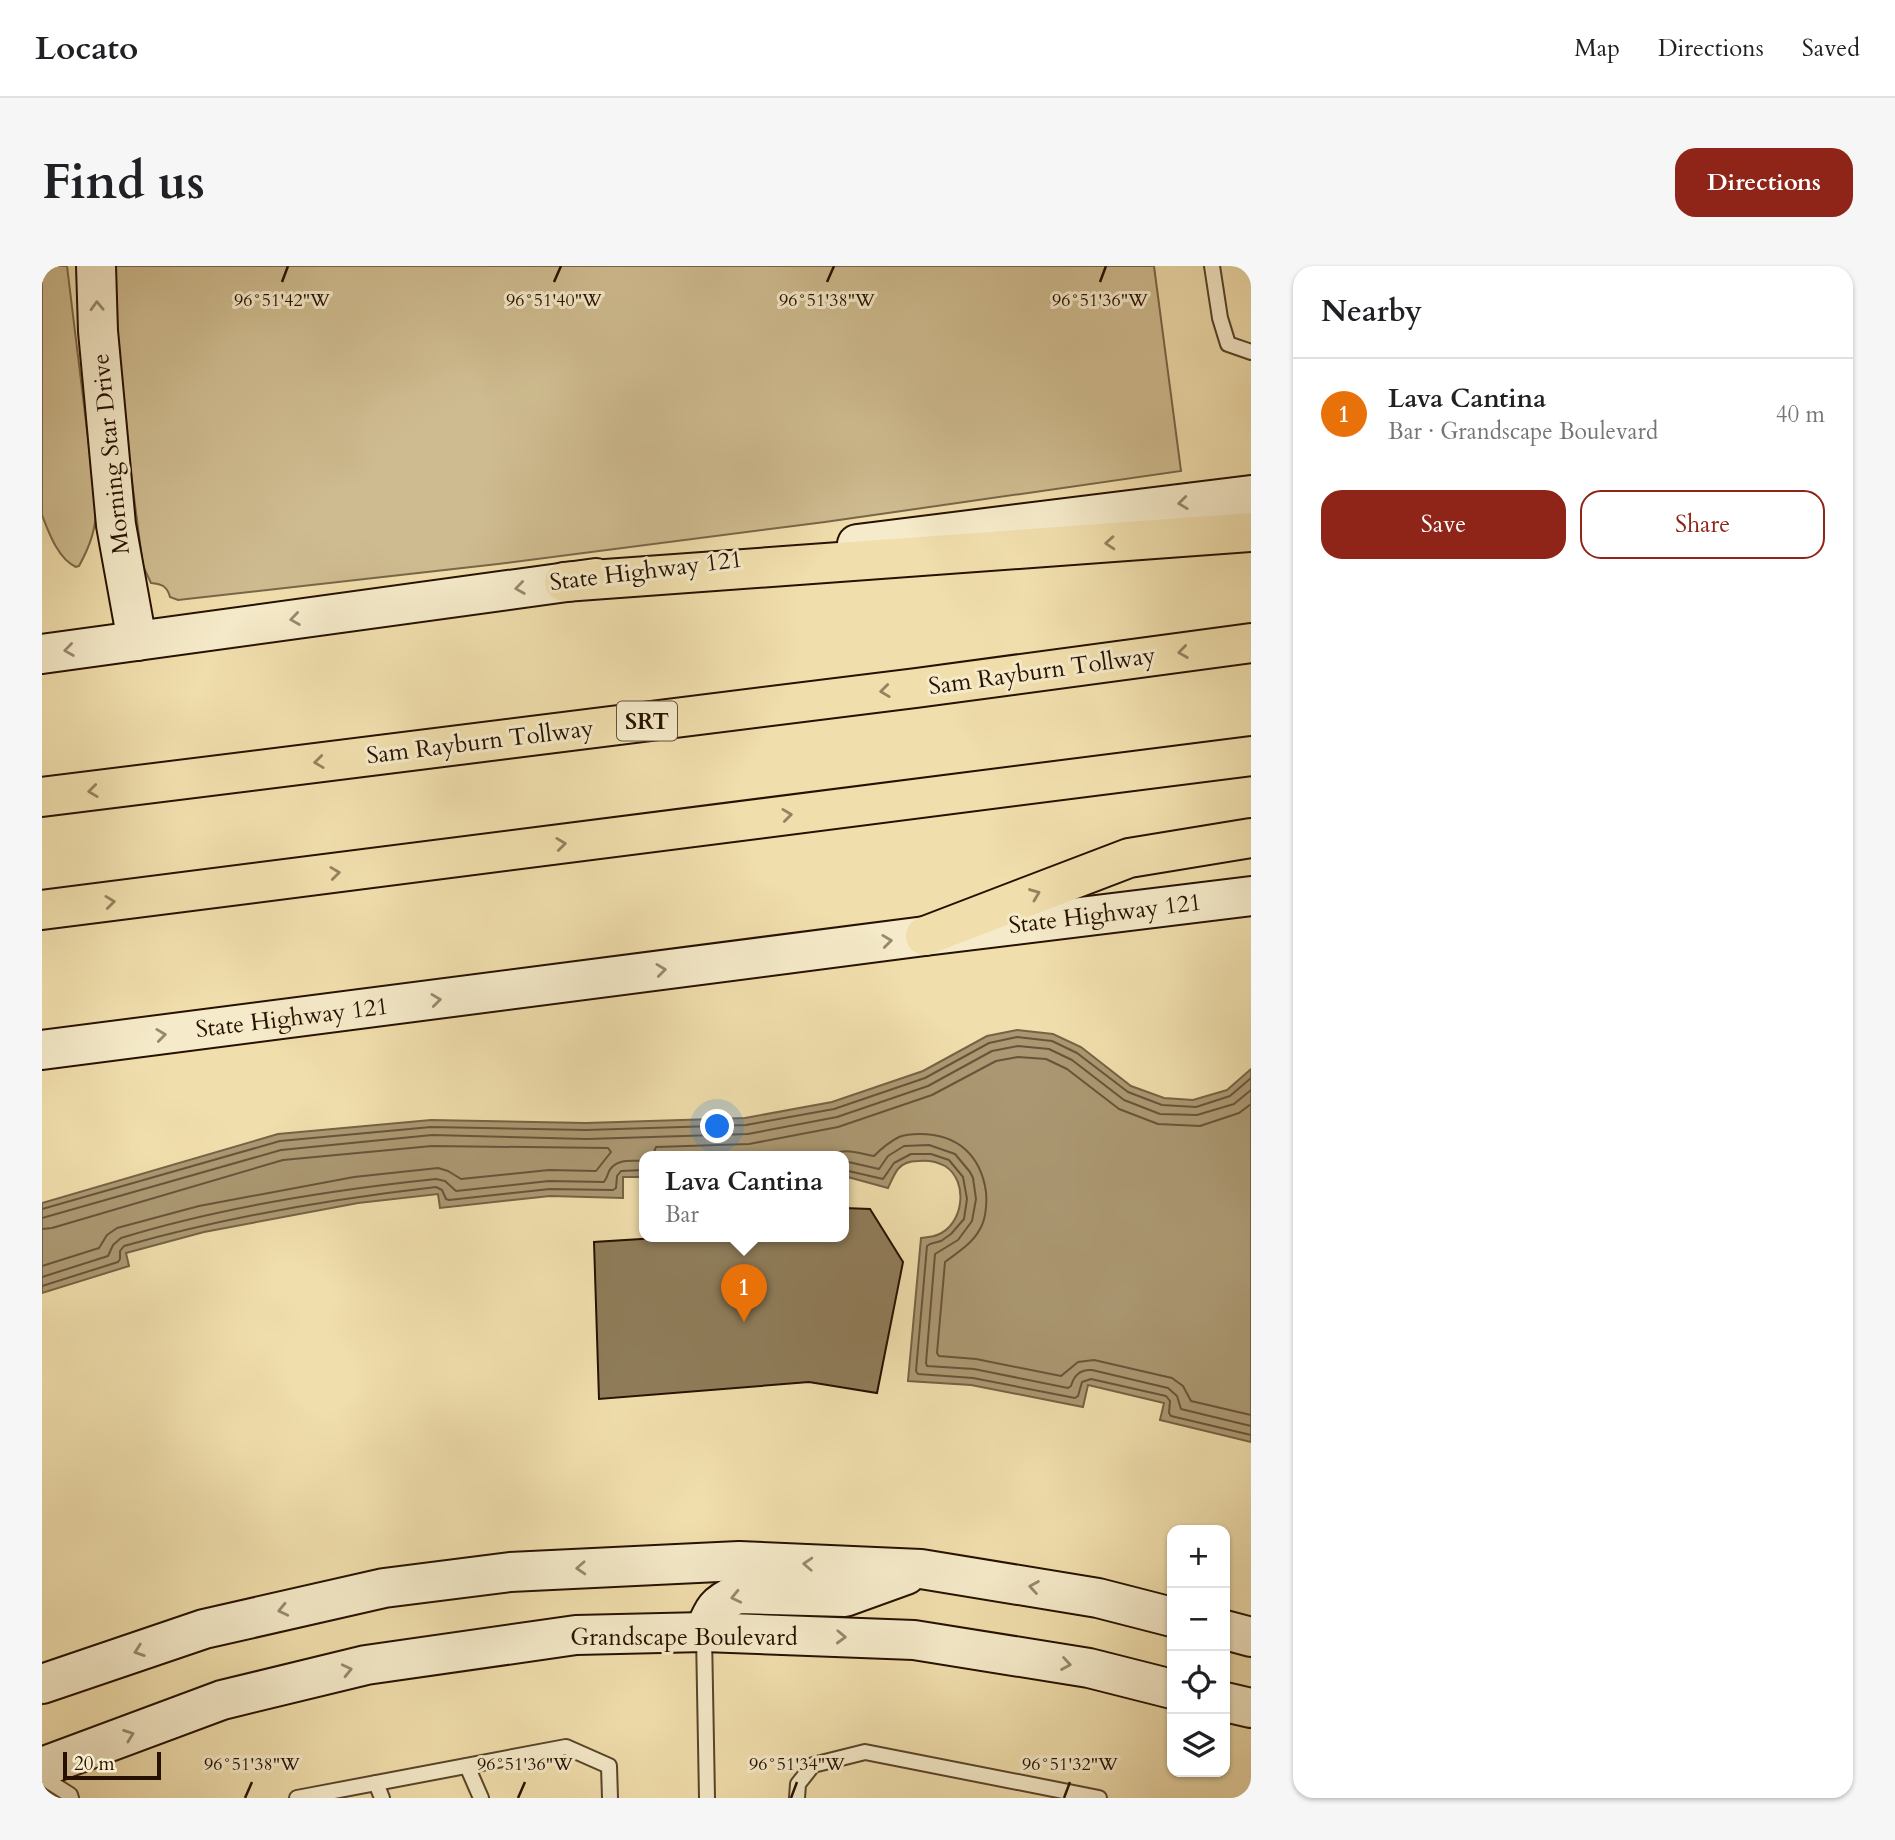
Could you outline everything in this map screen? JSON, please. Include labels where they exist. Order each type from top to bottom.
[{"type":"highway","points":[[564,582],[1251,532]]},
{"type":"highway","name":"Sam Rayburn Tollway","points":[[42,797],[916,688],[1251,643]]},
{"type":"highway","points":[[42,911],[1251,756]]},
{"type":"highway","points":[[925,936],[1129,858],[1251,838]]},
{"type":"street","name":"Morning Star Drive","points":[[96,266],[98,331],[116,525],[137,640]]},
{"type":"street","name":"State Highway 121","points":[[42,654],[564,582],[1251,495]]},
{"type":"street","name":"State Highway 121","points":[[42,1050],[1251,896]]},
{"type":"street","points":[[42,1684],[204,1629],[384,1588],[510,1572],[740,1561],[921,1569],[1098,1598],[1167,1616]]},
{"type":"street","points":[[704,1632],[712,1612],[723,1600],[738,1594],[845,1597],[921,1569]]},
{"type":"street","points":[[1230,1631],[1251,1637]]},
{"type":"street","name":"Grandscape Boulevard","points":[[42,1767],[222,1700],[366,1665],[576,1635],[704,1632],[914,1640],[1089,1668],[1167,1688]]},
{"type":"street","points":[[1230,1703],[1251,1708]]},
{"type":"lane","points":[[1212,266],[1220,318],[1228,344],[1251,352]]},
{"type":"lane","points":[[704,1632],[707,1798]]},
{"type":"lane","points":[[297,1798],[566,1747],[609,1766],[610,1798]]},
{"type":"lane","points":[[797,1798],[798,1784],[813,1765],[865,1752],[1097,1798]]},
{"type":"lane","points":[[467,1766],[481,1798]]},
{"type":"lane","points":[[42,1777],[71,1798]]},
{"type":"lane","points":[[376,1783],[382,1798]]},
{"type":"shaded area","points":[[42,266],[67,266],[96,504],[92,536],[83,559],[76,567],[59,552],[42,515]]},
{"type":"shaded area","points":[[112,266],[1154,266],[1181,471],[825,522],[498,564],[178,600],[170,597],[164,586],[151,583],[143,566],[115,352]]},
{"type":"water","points":[[1017,1030],[1053,1034],[1081,1047],[1131,1086],[1164,1098],[1193,1100],[1227,1090],[1251,1069],[1251,1442],[1160,1420],[1164,1403],[1088,1385],[1083,1407],[971,1385],[908,1381],[921,1238],[935,1236],[953,1222],[960,1202],[958,1182],[945,1166],[928,1161],[913,1161],[902,1165],[888,1188],[849,1177],[849,1151],[639,1151],[639,1177],[623,1177],[623,1198],[550,1196],[440,1208],[438,1194],[358,1203],[204,1232],[126,1253],[129,1266],[42,1293],[42,1203],[278,1134],[431,1120],[586,1123],[745,1118],[832,1102],[923,1071],[987,1036]]},
{"type":"building","points":[[849,1208],[870,1209],[903,1262],[877,1393],[809,1382],[599,1399],[594,1242],[639,1239],[639,1242],[849,1242]]},
{"type":"place","name":"Lava Cantina","points":[[744,1322]]}]
